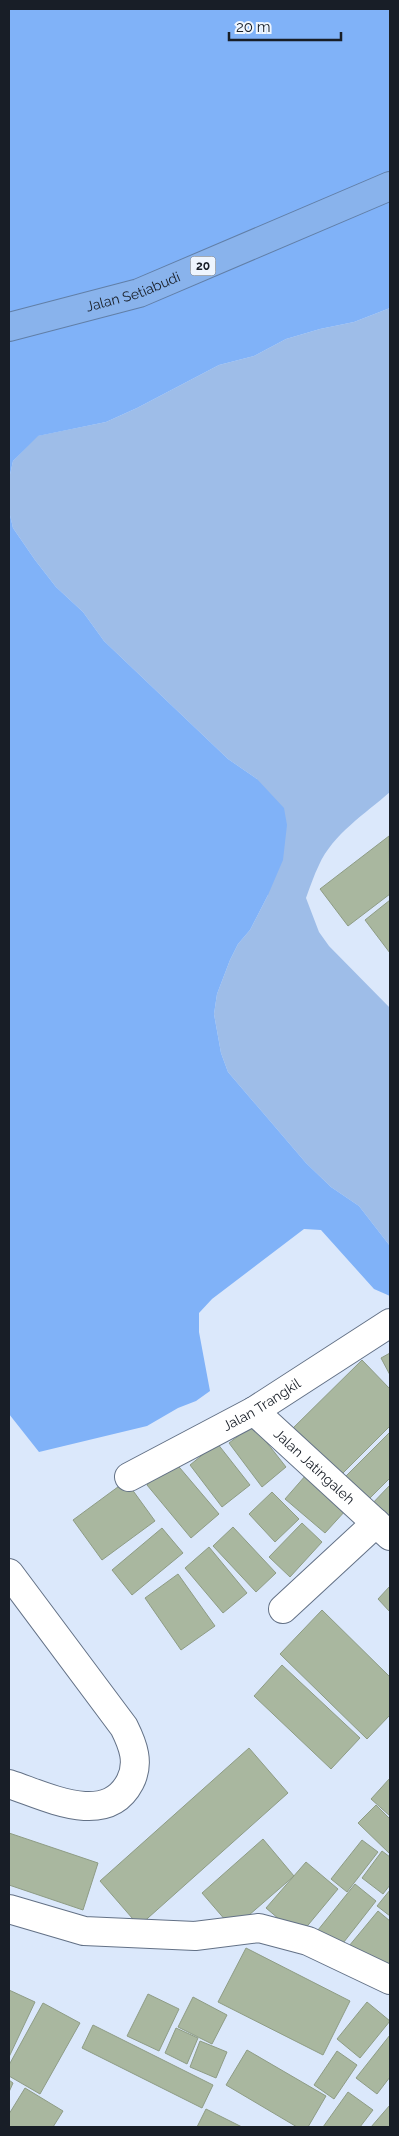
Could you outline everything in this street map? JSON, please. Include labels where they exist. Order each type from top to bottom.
[{"type":"highway","name":"Jalan Setiabudi","points":[[9,326],[139,293],[390,186]]},
{"type":"street","name":"Jalan Trangkil","points":[[129,1476],[254,1411],[286,1388],[390,1323]]},
{"type":"street","name":"Jalan Jatingaleh","points":[[254,1411],[383,1529],[283,1610]]},
{"type":"street","points":[[9,1573],[124,1727],[134,1747],[135,1759],[133,1776],[126,1789],[108,1805],[78,1806],[9,1784]]},
{"type":"street","points":[[9,1909],[93,1932],[195,1936],[259,1928],[308,1940],[390,1980]]},
{"type":"shaded area","points":[[9,9],[390,9],[390,308],[354,322],[286,339],[254,356],[219,365],[106,422],[38,436],[13,461],[9,479]]},
{"type":"shaded area","points":[[390,308],[390,792],[350,825],[332,844],[319,865],[306,898],[319,932],[329,946],[390,1008],[390,1246],[359,1206],[331,1187],[306,1163],[228,1072],[221,1053],[214,1014],[217,994],[238,944],[250,930],[268,895],[257,779],[228,759],[104,641],[83,612],[56,587],[13,528],[9,511],[9,479],[13,461],[37,436],[106,422],[219,365],[254,356],[286,339],[354,322]]},
{"type":"shaded area","points":[[9,511],[13,528],[35,560],[56,587],[83,612],[104,641],[228,759],[257,779],[284,808],[287,825],[283,860],[250,930],[238,944],[230,960],[217,994],[214,1014],[221,1053],[228,1072],[306,1163],[331,1187],[359,1206],[390,1246],[390,1296],[374,1289],[321,1230],[304,1229],[212,1299],[199,1313],[199,1332],[210,1391],[196,1401],[178,1408],[147,1426],[39,1452],[9,1414]]},
{"type":"building","points":[[389,836],[390,894],[348,926],[320,889]]},
{"type":"building","points":[[390,900],[390,953],[365,920]]},
{"type":"building","points":[[390,1353],[390,1375],[381,1358]]},
{"type":"building","points":[[362,1360],[390,1389],[390,1426],[336,1480],[289,1432]]},
{"type":"building","points":[[253,1425],[286,1467],[262,1487],[229,1443]]},
{"type":"building","points":[[390,1432],[390,1478],[365,1503],[342,1480]]},
{"type":"building","points":[[217,1443],[250,1485],[222,1507],[190,1465]]},
{"type":"building","points":[[174,1461],[219,1514],[191,1538],[147,1485]]},
{"type":"building","points":[[306,1475],[346,1510],[325,1533],[285,1499]]},
{"type":"building","points":[[126,1481],[155,1521],[102,1560],[73,1520]]},
{"type":"building","points":[[390,1485],[390,1526],[369,1507]]},
{"type":"building","points":[[272,1492],[299,1519],[275,1542],[249,1514]]},
{"type":"building","points":[[302,1523],[322,1542],[290,1577],[269,1557]]},
{"type":"building","points":[[233,1527],[276,1573],[256,1592],[213,1546]]},
{"type":"building","points":[[162,1528],[183,1553],[132,1595],[112,1570]]},
{"type":"building","points":[[209,1547],[247,1593],[223,1613],[185,1568]]},
{"type":"building","points":[[178,1574],[215,1626],[181,1650],[145,1598]]},
{"type":"building","points":[[390,1586],[390,1612],[378,1599]]},
{"type":"building","points":[[322,1610],[390,1677],[390,1715],[367,1739],[280,1654]]},
{"type":"building","points":[[282,1665],[360,1738],[331,1769],[254,1696]]},
{"type":"building","points":[[249,1748],[288,1793],[139,1926],[100,1881]]},
{"type":"building","points":[[390,1778],[390,1816],[371,1799]]},
{"type":"building","points":[[376,1805],[390,1819],[390,1854],[358,1823]]},
{"type":"building","points":[[9,1833],[98,1863],[83,1910],[9,1885]]},
{"type":"building","points":[[263,1839],[294,1876],[233,1929],[202,1893]]},
{"type":"building","points":[[362,1840],[378,1852],[347,1892],[331,1879]]},
{"type":"building","points":[[382,1851],[390,1857],[390,1885],[383,1894],[362,1878]]},
{"type":"building","points":[[306,1862],[338,1889],[299,1936],[266,1908]]},
{"type":"building","points":[[355,1884],[376,1901],[340,1947],[318,1930]]},
{"type":"building","points":[[390,1890],[390,1916],[377,1906]]},
{"type":"building","points":[[378,1911],[390,1921],[390,1975],[349,1946]]},
{"type":"building","points":[[246,1948],[350,2001],[323,2055],[218,2002]]},
{"type":"building","points":[[9,1990],[35,2002],[9,2057]]},
{"type":"building","points":[[148,1994],[179,2009],[159,2051],[127,2036]]},
{"type":"building","points":[[193,1997],[227,2015],[212,2044],[178,2027]]},
{"type":"building","points":[[367,2002],[390,2021],[360,2058],[337,2039]]},
{"type":"building","points":[[43,2003],[80,2023],[40,2094],[9,2076],[9,2065]]},
{"type":"building","points":[[93,2025],[213,2085],[202,2108],[82,2048]]},
{"type":"building","points":[[176,2028],[198,2038],[187,2064],[165,2053]]},
{"type":"building","points":[[390,2035],[390,2077],[377,2094],[356,2078]]},
{"type":"building","points":[[200,2041],[227,2052],[216,2078],[190,2067]]},
{"type":"building","points":[[247,2050],[326,2096],[308,2127],[297,2127],[226,2085]]},
{"type":"building","points":[[337,2051],[357,2065],[334,2099],[314,2085]]},
{"type":"building","points":[[9,2080],[13,2083],[9,2092]]},
{"type":"building","points":[[25,2088],[63,2111],[53,2127],[9,2127],[9,2114]]},
{"type":"building","points":[[348,2092],[373,2110],[360,2127],[323,2127]]},
{"type":"building","points":[[390,2105],[390,2127],[371,2127]]},
{"type":"building","points":[[206,2109],[242,2127],[197,2127]]}]
